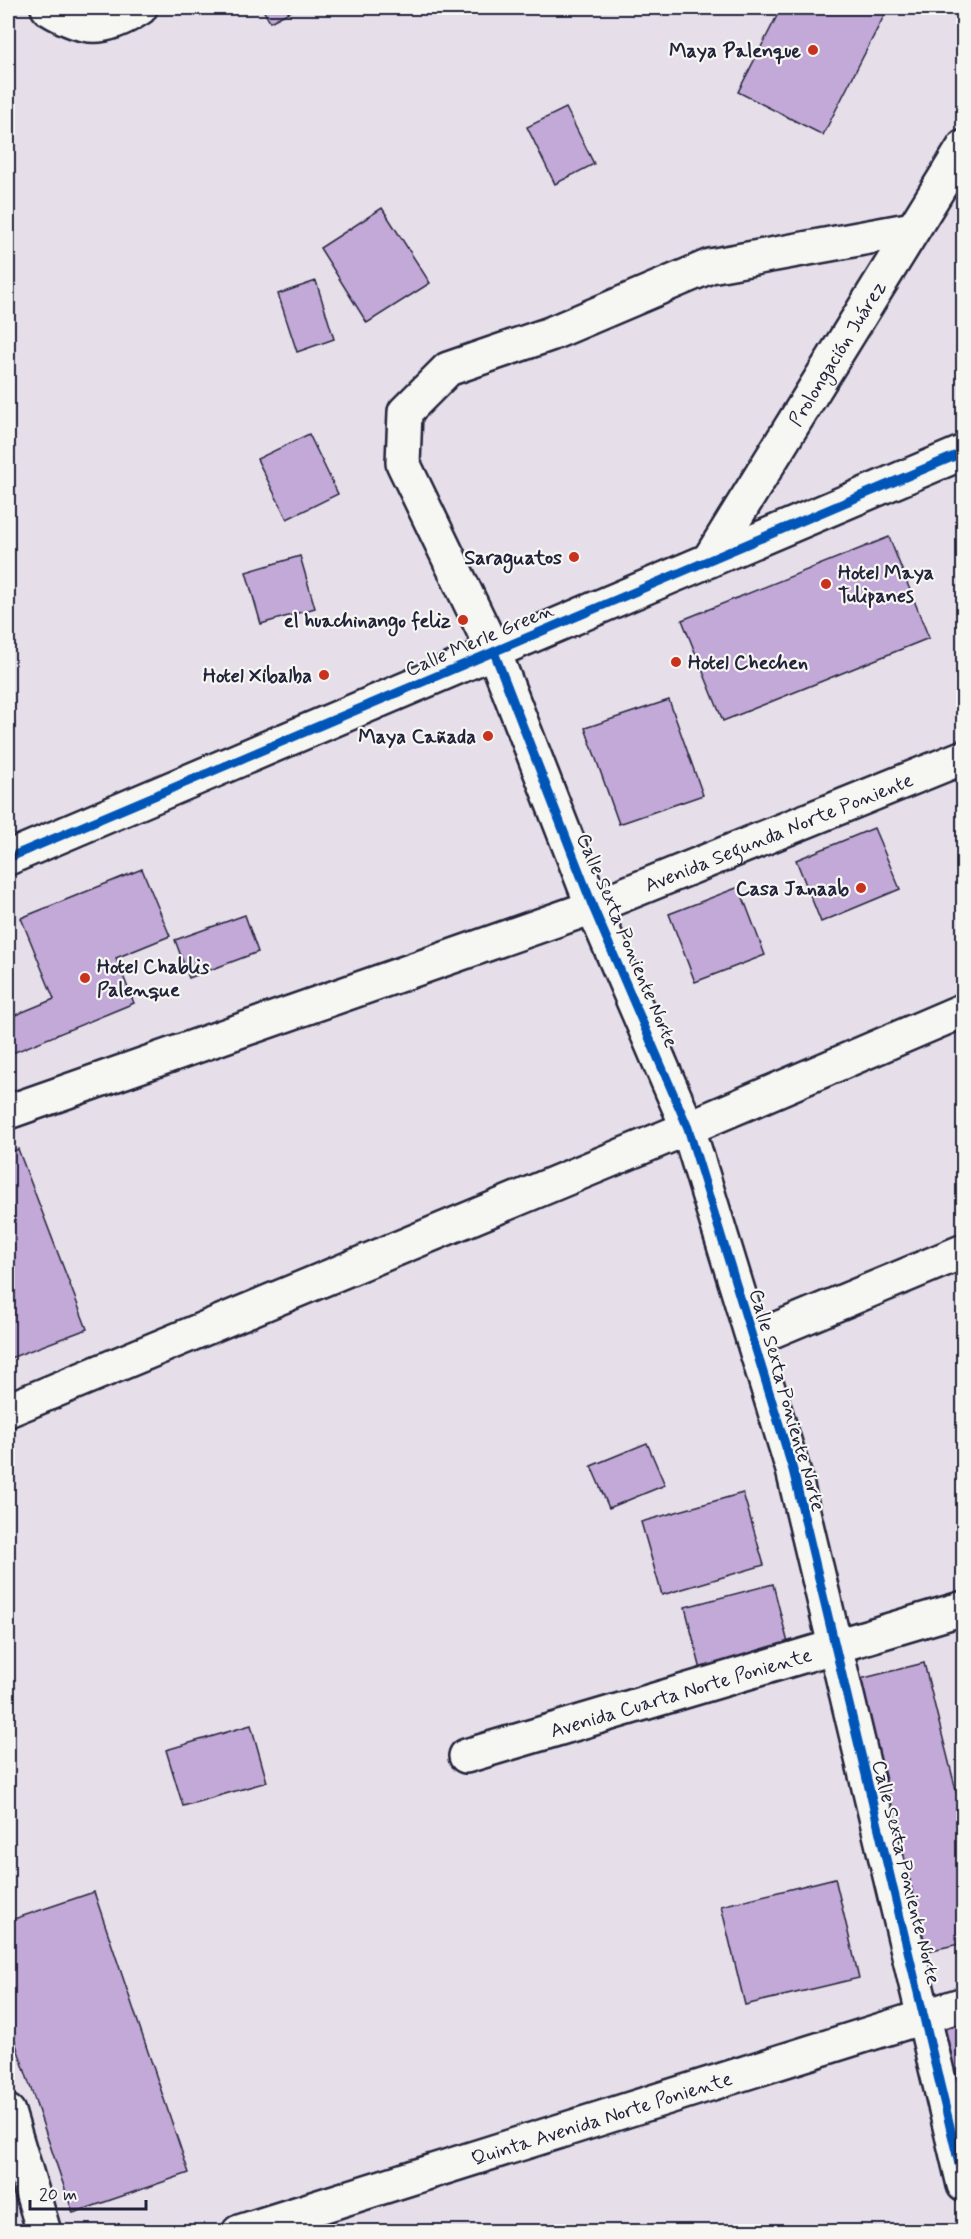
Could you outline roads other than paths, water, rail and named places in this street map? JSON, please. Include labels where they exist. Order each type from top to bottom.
[{"type":"street","points":[[48,8],[66,19],[92,26],[120,20],[140,8]]},
{"type":"street","name":"Prolongación Juárez","points":[[709,560],[963,147]]},
{"type":"street","name":"Calle Sexta Poniente Norte","points":[[913,229],[710,266],[550,334],[448,369],[405,412],[403,463],[494,652],[593,907],[688,1128],[793,1470],[963,2185]]},
{"type":"street","name":"Calle Merle Green","points":[[8,858],[963,452]]},
{"type":"street","name":"Avenida Segunda Norte Poniente","points":[[8,1112],[593,907],[963,757]]},
{"type":"street","points":[[8,1410],[688,1128],[963,1010]]},
{"type":"street","points":[[753,1339],[963,1251]]},
{"type":"street","name":"Avenida Cuarta Norte Poniente","points":[[466,1756],[963,1608]]},
{"type":"street","name":"Quinta Avenida Norte Poniente","points":[[239,2232],[963,2004]]},
{"type":"street","points":[[8,2112],[44,2232]]},
{"type":"place","name":"Maya Palenque","points":[[813,50]]},
{"type":"place","name":"Saraguatos","points":[[574,557]]},
{"type":"place","name":"Hotel Maya Tulipanes","points":[[826,584]]},
{"type":"place","name":"el huachinango feliz","points":[[463,620]]},
{"type":"place","name":"Hotel Chechen","points":[[676,662]]},
{"type":"place","name":"Hotel Xibalba","points":[[324,675]]},
{"type":"place","name":"Maya Cañada","points":[[488,736]]},
{"type":"place","name":"Casa Janaab","points":[[861,888]]},
{"type":"place","name":"Hotel Chablis Palenque","points":[[85,978]]}]
